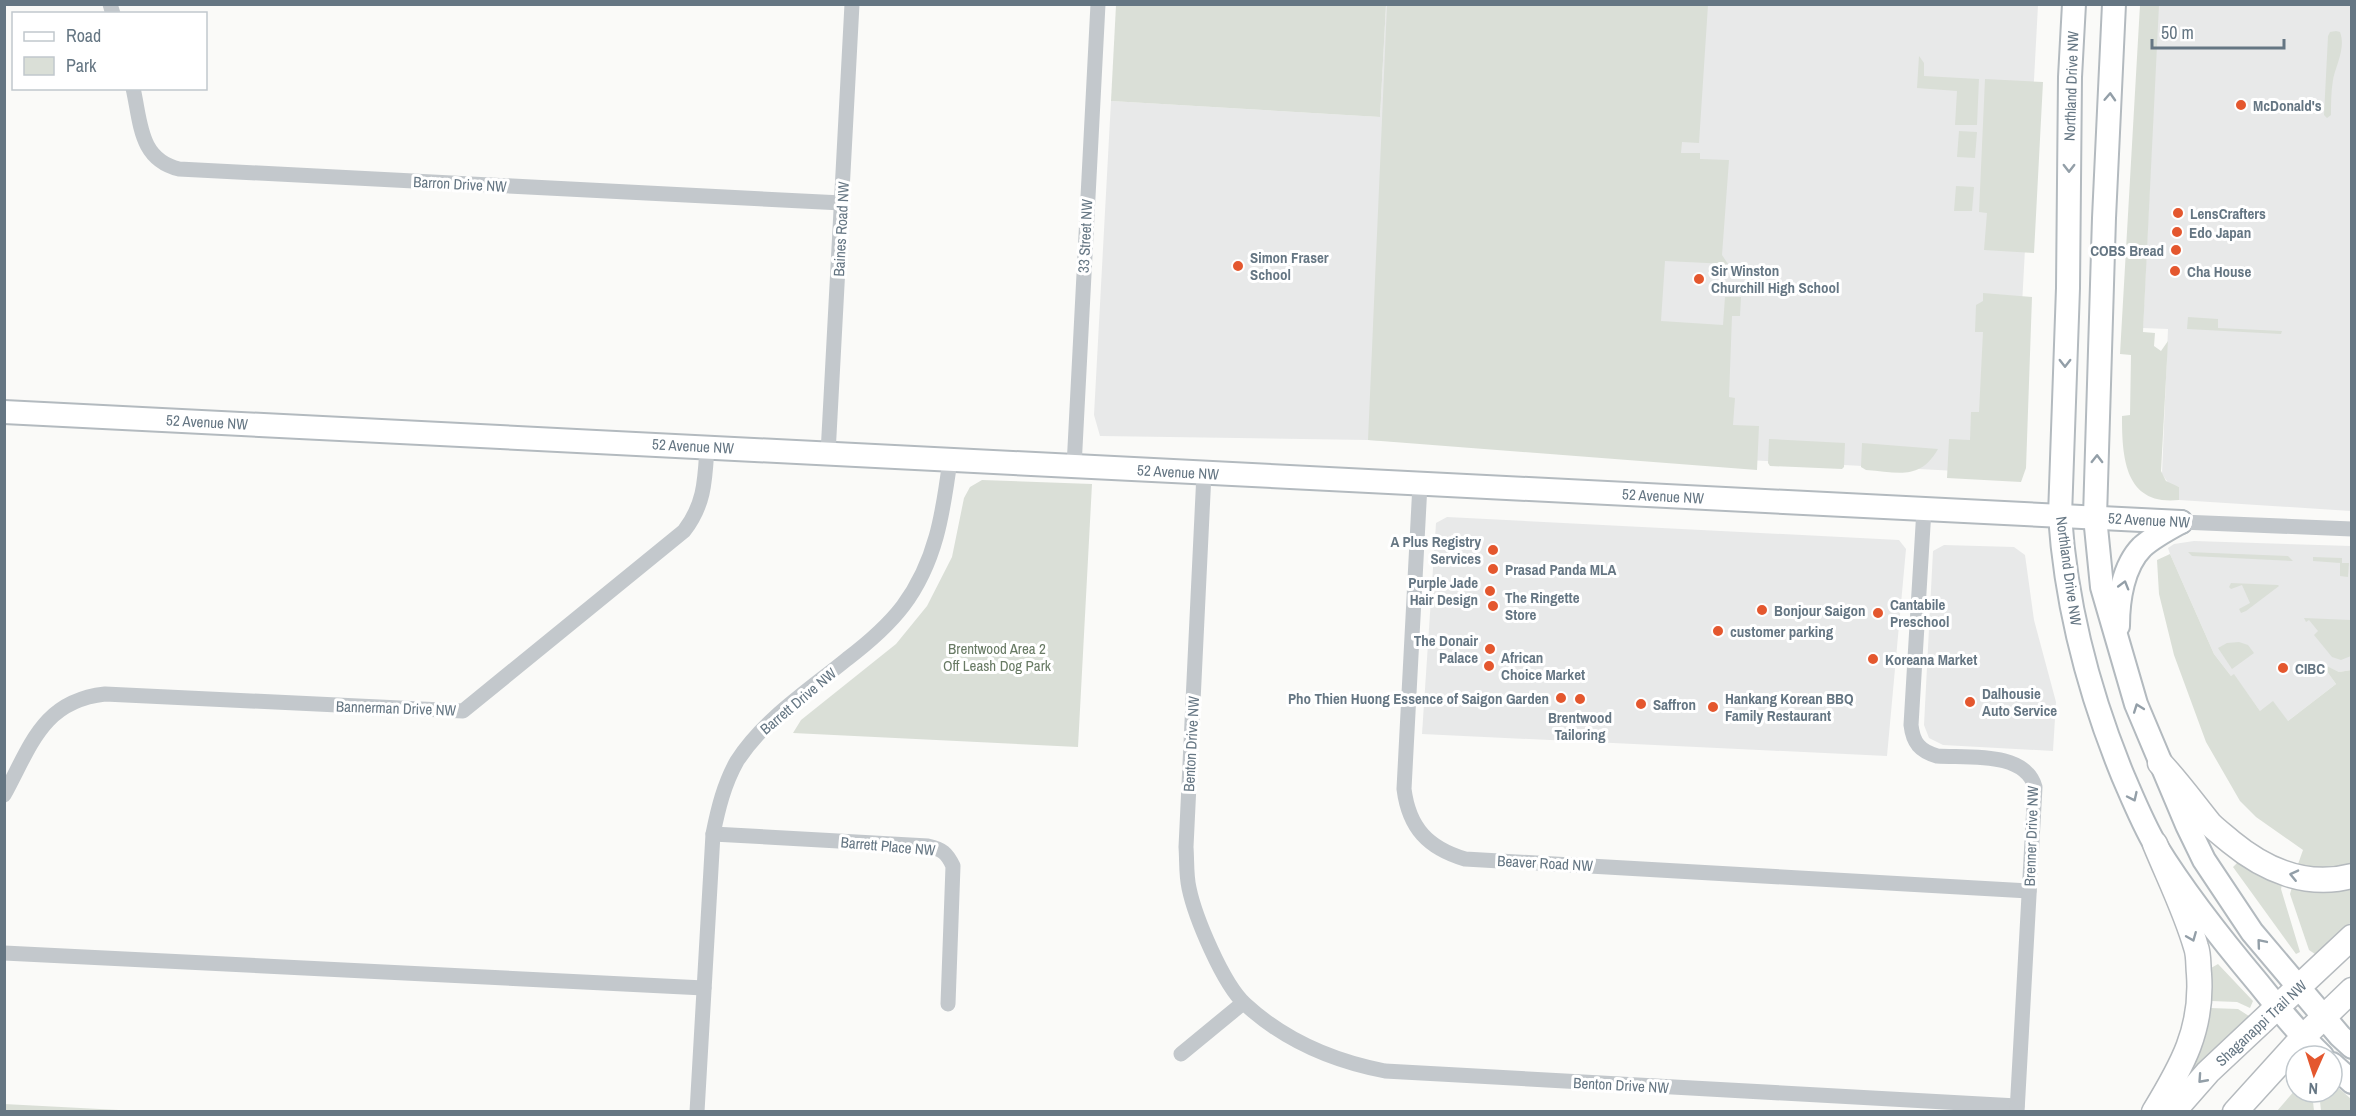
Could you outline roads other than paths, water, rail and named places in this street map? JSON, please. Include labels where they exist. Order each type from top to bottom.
[{"type":"main road","points":[[2160,763],[2181,784],[2211,825],[2268,868],[2307,878],[2327,879],[2352,876]]},
{"type":"main road","points":[[2154,1112],[2184,1060],[2193,1034],[2199,1005],[2197,948],[2155,844]]},
{"type":"main road","name":"Shaganappi Trail NW","points":[[2173,1112],[2208,1072],[2352,937]]},
{"type":"main road","points":[[2235,1112],[2304,1036],[2352,990]]},
{"type":"street","name":"Baines Road NW","points":[[828,454],[852,4]]},
{"type":"street","name":"33 Street NW","points":[[1074,467],[1098,4]]},
{"type":"street","name":"Northland Drive NW","points":[[2074,4],[2070,77],[2068,288],[2060,516],[2073,615],[2092,690],[2112,749],[2155,844],[2193,902],[2277,1007],[2311,1044]]},
{"type":"street","name":"Northland Drive NW","points":[[2114,4],[2103,230],[2095,517],[2102,587],[2136,704],[2204,860],[2252,932],[2298,988],[2352,1047]]},
{"type":"street","name":"Barron Drive NW","points":[[133,90],[148,149],[166,166],[179,169],[842,203]]},
{"type":"street","name":"52 Avenue NW","points":[[4,412],[2352,529]]},
{"type":"street","name":"Bannerman Drive NW","points":[[4,795],[43,724],[62,709],[88,696],[105,694],[463,711],[684,531],[695,517],[699,507],[707,447]]},
{"type":"street","name":"Barrett Drive NW","points":[[697,1112],[712,834],[722,794],[737,762],[754,739],[783,711],[875,637],[891,621],[914,590],[927,567],[937,537],[950,460]]},
{"type":"street","name":"Benton Drive NW","points":[[1204,473],[1186,847],[1188,886],[1200,925],[1243,1003],[1303,1044],[1361,1066],[1385,1071],[2017,1109]]},
{"type":"street","name":"Beaver Road NW","points":[[1420,484],[1404,789],[1410,815],[1418,829],[1439,849],[1465,859],[2029,891]]},
{"type":"street","name":"Brenner Drive NW","points":[[1924,509],[1912,736],[1917,745],[1926,753],[1937,756],[2005,761],[2021,766],[2028,772],[2035,787],[2017,1109]]},
{"type":"street","points":[[2118,643],[2118,607],[2130,563],[2144,545],[2181,522]]},
{"type":"street","name":"Barrett Place NW","points":[[712,834],[928,846],[942,849],[953,866],[948,1004]]},
{"type":"street","points":[[4,953],[704,988]]},
{"type":"street","points":[[1181,1054],[1243,1003]]},
{"type":"place","name":"McDonald's","points":[[2241,105]]},
{"type":"place","name":"LensCrafters","points":[[2178,213]]},
{"type":"place","name":"Edo Japan","points":[[2177,232]]},
{"type":"place","name":"COBS Bread","points":[[2176,250]]},
{"type":"place","name":"Simon Fraser School","points":[[1238,266]]},
{"type":"place","name":"Cha House","points":[[2175,271]]},
{"type":"place","name":"Sir Winston Churchill High School","points":[[1699,279]]},
{"type":"place","name":"A Plus Registry Services","points":[[1493,550]]},
{"type":"place","name":"Prasad Panda MLA","points":[[1493,569]]},
{"type":"place","name":"Purple Jade Hair Design","points":[[1490,591]]},
{"type":"place","name":"The Ringette Store","points":[[1493,606]]},
{"type":"place","name":"Bonjour Saigon","points":[[1762,610]]},
{"type":"place","name":"Cantabile Preschool","points":[[1878,613]]},
{"type":"place","name":"customer parking","points":[[1718,631]]},
{"type":"place","name":"The Donair Palace","points":[[1490,649]]},
{"type":"place","name":"Koreana Market","points":[[1873,659]]},
{"type":"place","name":"African Choice Market","points":[[1489,666]]},
{"type":"place","name":"CIBC","points":[[2283,668]]},
{"type":"place","name":"Pho Thien Huong Essence of Saigon Garden","points":[[1561,698]]},
{"type":"place","name":"Brentwood Tailoring","points":[[1580,699]]},
{"type":"place","name":"Dalhousie Auto Service","points":[[1970,702]]},
{"type":"place","name":"Saffron","points":[[1641,704]]},
{"type":"place","name":"Hankang Korean BBQ Family Restaurant","points":[[1713,707]]},
{"type":"park label","name":"Brentwood Area 2 Off Leash Dog Park","points":[[997,656]]}]
